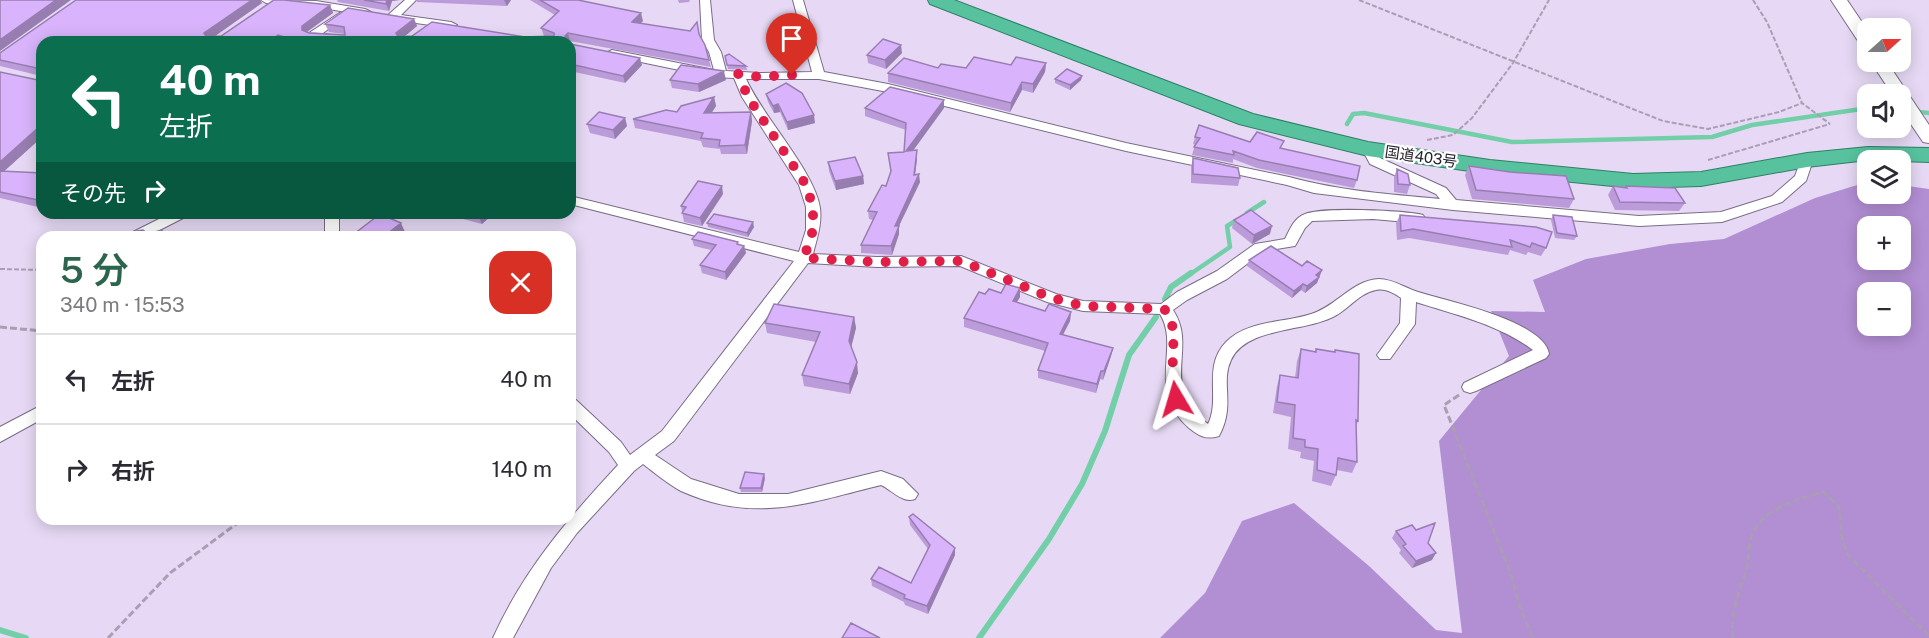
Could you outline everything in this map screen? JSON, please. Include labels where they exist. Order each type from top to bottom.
[{"type":"highway","name":"国道403号","points":[[936,0],[1246,119],[1368,149],[1490,167],[1633,181],[1701,179],[1807,160],[1868,154],[1929,155]]},
{"type":"main road","points":[[1839,0],[1857,27]]},
{"type":"main road","points":[[1886,72],[1929,138]]},
{"type":"street","points":[[392,16],[411,0]]},
{"type":"street","points":[[705,0],[708,40],[722,73]]},
{"type":"street","points":[[798,0],[819,75]]},
{"type":"street","points":[[272,3],[316,4],[462,27]]},
{"type":"street","points":[[320,36],[313,35],[349,9]]},
{"type":"street","points":[[415,36],[431,23]]},
{"type":"street","points":[[604,51],[722,73],[759,77],[819,75],[888,88],[1126,147],[1314,189],[1368,198],[1453,206],[1639,220],[1722,217],[1777,199],[1801,178],[1807,160]]},
{"type":"street","points":[[576,523],[628,466],[668,436],[804,258],[813,230],[813,207],[806,185],[748,97],[738,74]]},
{"type":"street","points":[[1368,149],[1375,161],[1442,191],[1453,206]]},
{"type":"street","points":[[576,201],[804,258],[877,262],[961,261],[1052,298],[1083,306],[1164,309],[1170,314],[1173,327],[1172,373],[1176,399],[1205,431],[1213,430],[1218,424],[1221,411],[1220,386],[1223,359],[1242,338],[1326,315],[1360,291],[1374,285],[1395,288],[1409,295],[1501,324],[1532,340],[1540,347],[1540,354],[1470,387]]},
{"type":"street","points":[[1528,212],[1530,229]]},
{"type":"street","points":[[1164,309],[1182,296],[1222,275],[1260,247],[1290,243],[1299,225],[1309,217],[1373,214],[1432,220]]},
{"type":"street","points":[[146,231],[170,219]]},
{"type":"street","points":[[1385,355],[1407,324],[1409,295]]},
{"type":"street","points":[[576,410],[615,447],[628,466]]},
{"type":"street","points":[[0,435],[36,414]]},
{"type":"street","points":[[643,454],[686,485],[739,501],[788,501],[881,478],[897,484],[909,494]]},
{"type":"street","points":[[503,638],[545,562],[575,525]]},
{"type":"path","points":[[1359,0],[1663,120],[1708,129],[1779,112],[1802,104]]},
{"type":"path","points":[[1453,135],[1459,131],[1514,63],[1549,0]]},
{"type":"path","points":[[1701,179],[1702,162],[1830,124],[1802,104],[1767,22],[1753,0]]},
{"type":"path","points":[[0,269],[36,270]]},
{"type":"path","points":[[0,327],[36,330]]},
{"type":"path","points":[[1470,387],[1444,405],[1511,574],[1520,608],[1533,638]]},
{"type":"path","points":[[1733,638],[1730,626],[1732,606],[1747,571],[1754,532],[1774,510],[1824,492],[1839,507],[1842,539],[1848,555],[1929,636]]},
{"type":"path","points":[[108,638],[170,573],[235,525]]},
{"type":"shaded area","points":[[1857,185],[1857,204],[1911,204],[1911,186],[1929,189],[1929,638],[1160,638],[1205,593],[1242,521],[1294,503],[1369,566],[1436,630],[1462,633],[1439,441],[1509,356],[1491,311],[1545,312],[1533,280],[1586,259],[1670,244],[1724,239],[1815,198]]},
{"type":"building","points":[[0,0],[56,0],[0,40]]},
{"type":"building","points":[[76,0],[252,0],[204,33],[206,36],[36,36],[36,68],[0,60],[0,53]]},
{"type":"building","points":[[274,0],[330,5],[302,26],[302,30],[309,33],[345,35],[344,27],[325,24],[348,8],[414,19],[396,33],[398,36],[221,36]]},
{"type":"building","points":[[364,0],[387,0],[386,4]]},
{"type":"building","points":[[540,0],[578,0],[641,13],[632,22],[690,31],[697,22],[709,60],[568,33],[565,36],[554,36],[554,33],[541,28],[559,11]]},
{"type":"building","points":[[432,22],[519,36],[412,36]]},
{"type":"building","points":[[883,39],[901,45],[885,60],[867,55]]},
{"type":"building","points":[[576,45],[640,58],[623,76],[576,65]]},
{"type":"building","points":[[729,54],[746,66],[727,65],[725,56]]},
{"type":"building","points":[[974,57],[1011,65],[1016,57],[1046,63],[1033,84],[1022,82],[1011,103],[888,73],[904,58],[938,68],[941,64],[966,68]]},
{"type":"building","points":[[681,65],[724,71],[698,84],[670,80]]},
{"type":"building","points":[[1067,69],[1082,76],[1070,85],[1055,79]]},
{"type":"building","points":[[0,72],[36,80],[36,130],[0,162]]},
{"type":"building","points":[[786,83],[802,93],[814,115],[787,122],[778,104],[773,106],[766,94]]},
{"type":"building","points":[[890,87],[944,100],[906,151],[917,150],[914,175],[919,174],[895,226],[899,226],[891,246],[861,245],[877,212],[868,211],[882,185],[886,186],[891,171],[888,153],[904,152],[906,123],[865,108]]},
{"type":"building","points":[[714,97],[704,113],[751,112],[745,145],[719,146],[720,140],[701,138],[703,133],[633,119],[666,110],[677,112],[681,106]]},
{"type":"building","points":[[599,112],[625,118],[613,130],[587,124]]},
{"type":"building","points":[[1199,125],[1250,142],[1257,132],[1284,141],[1280,148],[1360,166],[1357,180],[1259,160],[1233,151],[1234,155],[1194,147],[1200,138],[1195,137]]},
{"type":"building","points":[[855,157],[863,176],[835,181],[828,162]]},
{"type":"building","points":[[1193,158],[1238,168],[1240,178],[1193,174]]},
{"type":"building","points":[[1469,166],[1566,176],[1574,199],[1476,190]]},
{"type":"building","points":[[1397,169],[1408,174],[1410,185],[1398,184]]},
{"type":"building","points":[[0,171],[36,173],[36,200],[0,192]]},
{"type":"building","points":[[698,181],[722,186],[700,218],[682,213],[686,207],[681,206]]},
{"type":"building","points":[[1613,186],[1675,188],[1685,203],[1620,202]]},
{"type":"building","points":[[1251,210],[1272,226],[1254,235],[1234,220]]},
{"type":"building","points":[[714,214],[753,222],[747,233],[707,223]]},
{"type":"building","points":[[1400,215],[1536,227],[1552,232],[1546,248],[1532,243],[1530,247],[1510,240],[1512,247],[1413,229],[1401,231]]},
{"type":"building","points":[[1553,215],[1572,217],[1577,236],[1557,233]]},
{"type":"building","points":[[373,219],[392,219],[401,223],[391,231],[358,231]]},
{"type":"building","points":[[698,232],[738,242],[737,244],[744,246],[725,272],[700,265],[716,245],[692,239]]},
{"type":"building","points":[[1271,246],[1302,266],[1307,261],[1322,270],[1316,275],[1319,277],[1307,286],[1303,284],[1294,291],[1249,260]]},
{"type":"building","points":[[1006,284],[1020,288],[1013,301],[1045,311],[1049,304],[1071,312],[1060,334],[1113,348],[1097,384],[1038,370],[1048,343],[964,318],[979,292],[985,294],[989,289],[1001,293]]},
{"type":"building","points":[[774,304],[854,317],[849,341],[857,362],[849,384],[802,375],[820,332],[765,323]]},
{"type":"building","points":[[1301,349],[1316,352],[1316,349],[1335,352],[1335,350],[1359,354],[1357,462],[1338,458],[1336,475],[1317,470],[1318,449],[1305,447],[1305,440],[1293,438],[1295,405],[1277,402],[1280,375],[1298,378]]},
{"type":"building","points":[[745,472],[764,474],[761,488],[740,488]]},
{"type":"building","points":[[913,514],[955,548],[927,606],[904,598],[905,595],[871,579],[879,567],[911,583],[930,545],[909,517]]},
{"type":"building","points":[[1435,523],[1428,543],[1436,553],[1416,561],[1403,546],[1406,544],[1396,531],[1412,525],[1416,530]]},
{"type":"building","points":[[851,623],[880,638],[842,638]]},
{"type":"waterway","points":[[1347,124],[1353,114],[1364,113],[1512,142],[1712,137],[1752,125],[1857,110]]},
{"type":"waterway","points":[[1911,111],[1929,113]]},
{"type":"waterway","points":[[1247,213],[1264,202]]},
{"type":"waterway","points":[[1189,275],[1230,247],[1227,226],[1237,220]]},
{"type":"waterway","points":[[1165,299],[1171,287],[1191,273]]},
{"type":"waterway","points":[[979,638],[1049,539],[1082,484],[1105,431],[1129,355],[1156,317]]},
{"type":"waterway","points":[[0,630],[26,638]]},
{"type":"route","points":[[792,75],[759,77],[738,74],[748,97],[806,185],[813,207],[813,230],[804,258],[877,262],[961,261],[1018,282],[1052,298],[1083,306],[1164,309],[1170,314],[1173,327],[1172,373],[1176,399]]}]
